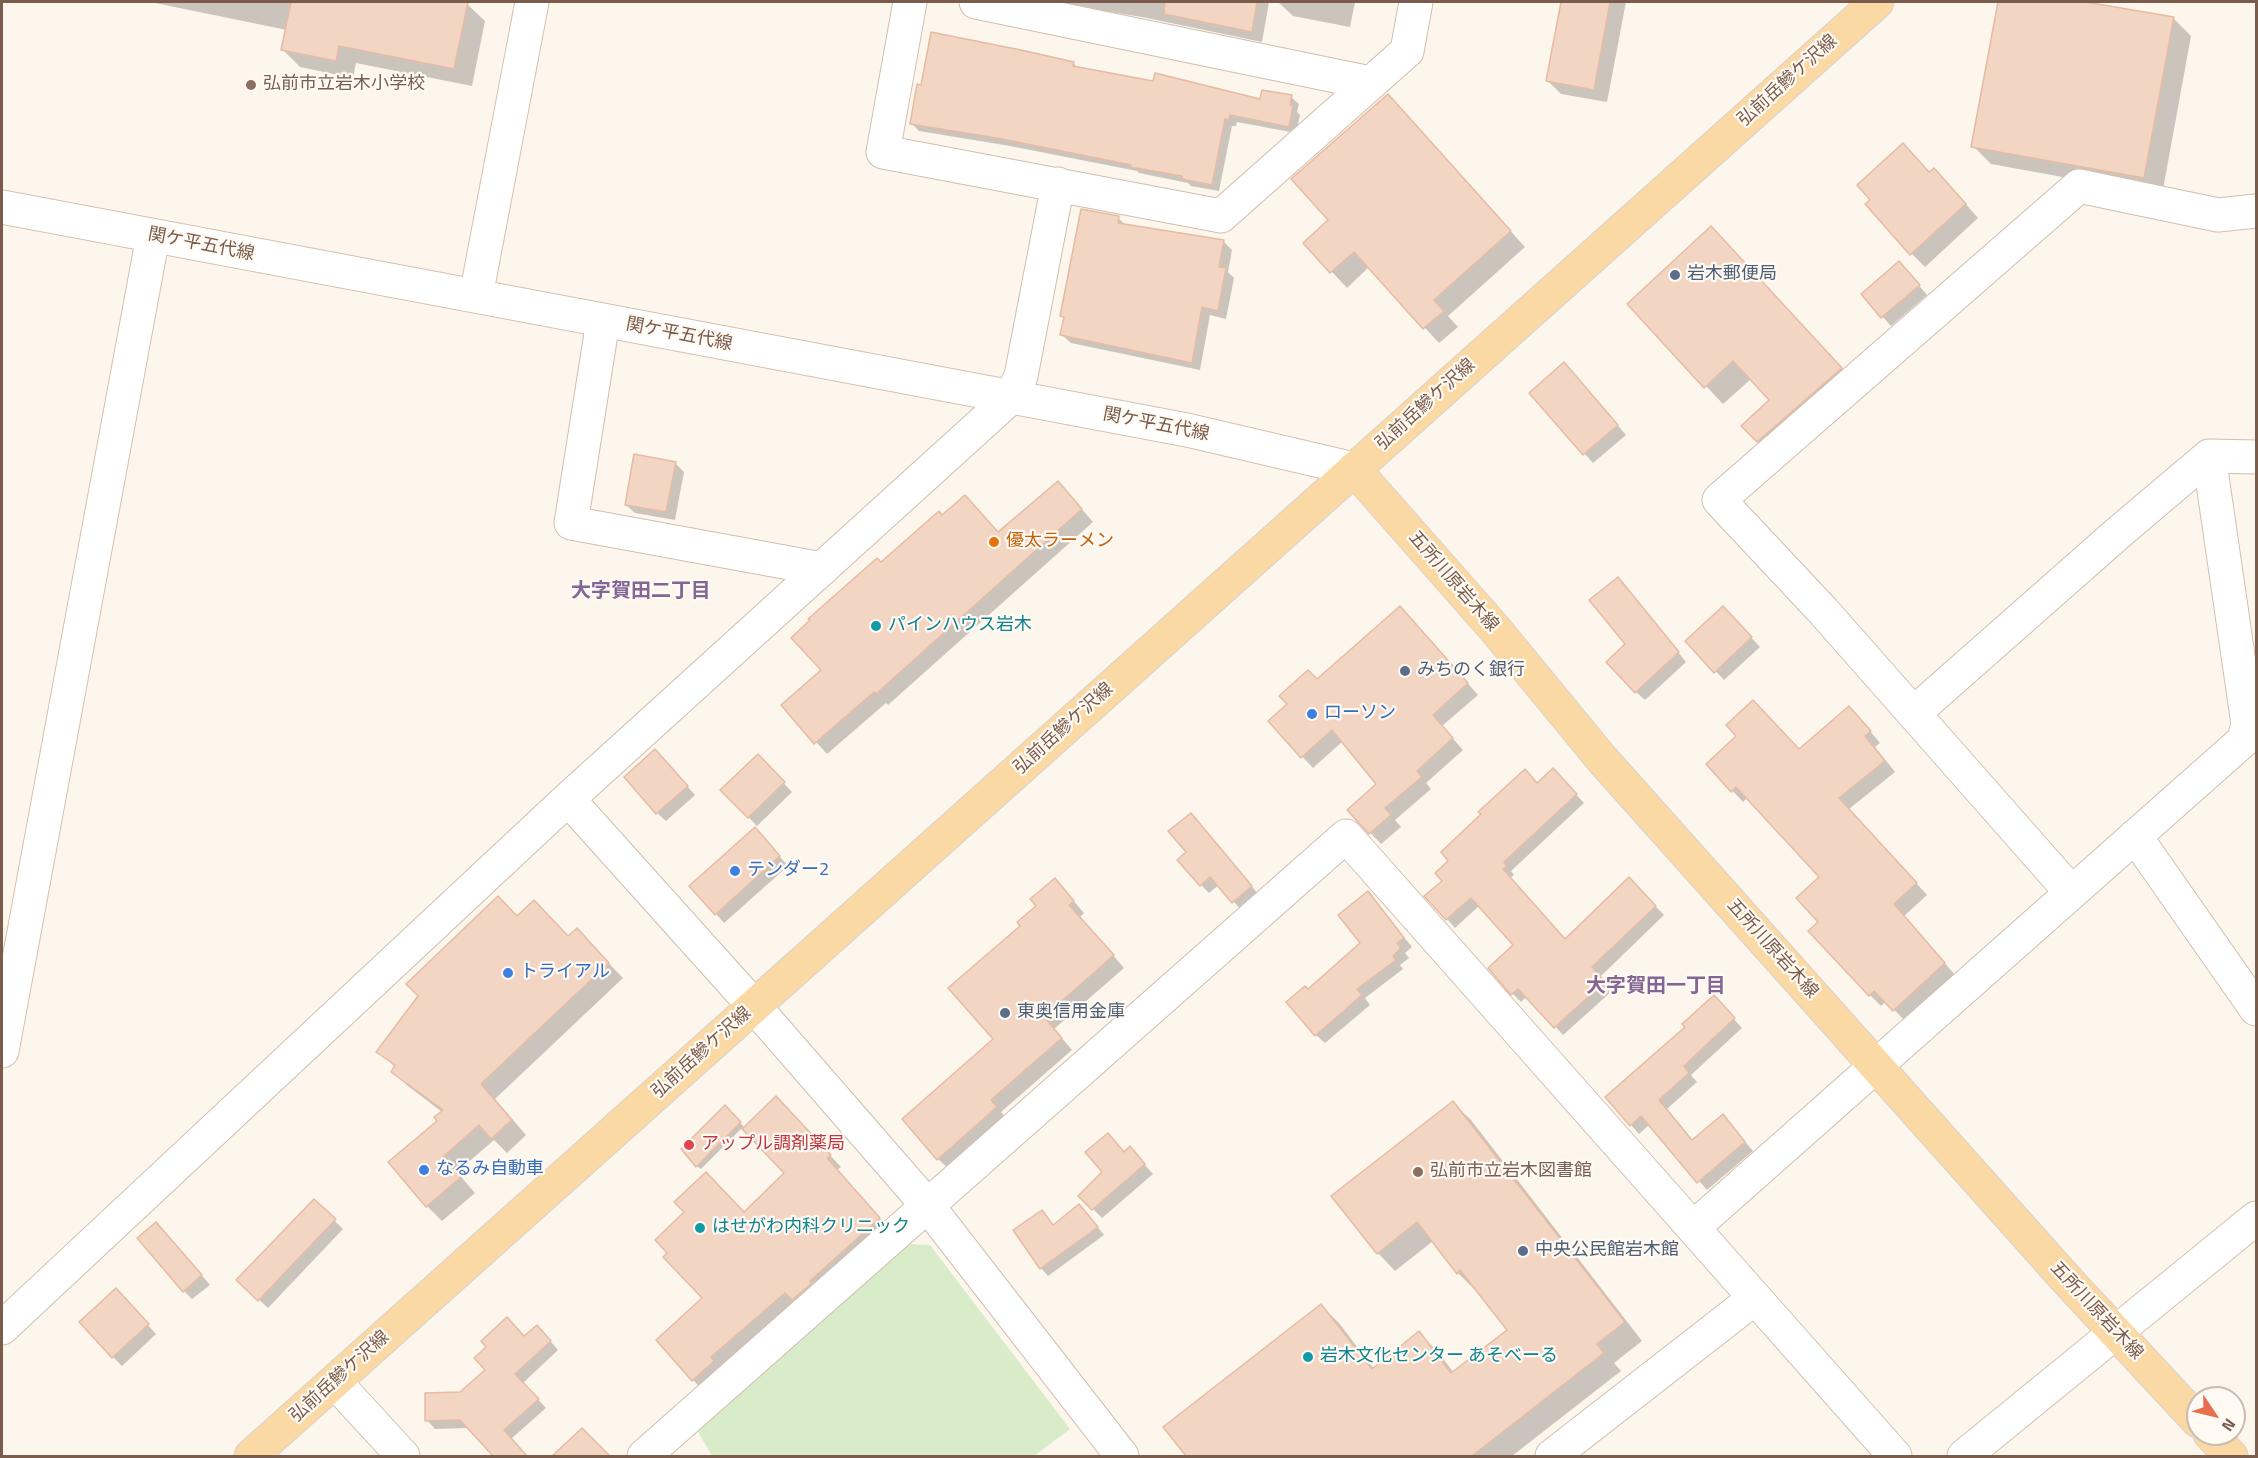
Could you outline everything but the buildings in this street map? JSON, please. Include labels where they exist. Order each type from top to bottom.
[{"type":"main road","name":"弘前岳鰺ケ沢線","points":[[251,1456],[1877,2]]},
{"type":"main road","name":"五所川原岩木線","points":[[1354,469],[1495,629],[1601,758],[2186,1408]]},
{"type":"street","points":[[476,296],[532,2]]},
{"type":"street","points":[[910,2],[883,152],[1221,216],[1407,51],[1416,2]]},
{"type":"street","points":[[976,2],[1370,83]]},
{"type":"street","points":[[2,1328],[568,799],[1010,398],[1021,376],[1058,184]]},
{"type":"street","points":[[2072,892],[1914,713],[1719,500],[2079,186],[2218,215],[2256,212]]},
{"type":"street","name":"関ケ平五代線","points":[[2,207],[1187,430],[1354,469]]},
{"type":"street","points":[[2,1051],[153,236]]},
{"type":"street","points":[[603,321],[571,522],[822,569]]},
{"type":"street","points":[[1914,713],[2116,534],[2209,456],[2256,457]]},
{"type":"street","points":[[1694,1227],[2244,740],[2248,724],[2209,456]]},
{"type":"street","points":[[568,799],[754,1006],[928,1206],[1122,1456]]},
{"type":"street","points":[[644,1456],[1346,836],[1895,1456]]},
{"type":"street","points":[[2136,836],[2256,1009]]},
{"type":"street","points":[[1964,1456],[2256,1218]]},
{"type":"street","points":[[1552,1456],[1755,1298]]},
{"type":"street","points":[[335,1382],[403,1456]]},
{"type":"green space","points":[[909,1244],[930,1245],[1070,1429],[1034,1456],[712,1456],[697,1430]]},
{"type":"place","name":"弘前市立岩木小学校","points":[[251,85]]},
{"type":"place","name":"岩木郵便局","points":[[1675,275]]},
{"type":"place","name":"優太ラーメン","points":[[994,542]]},
{"type":"place","name":"パインハウス岩木","points":[[876,626]]},
{"type":"place","name":"みちのく銀行","points":[[1405,671]]},
{"type":"place","name":"ローソン","points":[[1312,714]]},
{"type":"place","name":"テンダー2","points":[[735,871]]},
{"type":"place","name":"トライアル","points":[[508,973]]},
{"type":"place","name":"東奥信用金庫","points":[[1005,1013]]},
{"type":"place","name":"アップル調剤薬局","points":[[689,1145]]},
{"type":"place","name":"なるみ自動車","points":[[424,1170]]},
{"type":"place","name":"弘前市立岩木図書館","points":[[1418,1172]]},
{"type":"place","name":"はせがわ内科クリニック","points":[[700,1228]]},
{"type":"place","name":"中央公民館岩木館","points":[[1523,1251]]},
{"type":"place","name":"岩木文化センター あそべーる","points":[[1308,1357]]},
{"type":"district","name":"大字賀田二丁目","points":[[641,592]]},
{"type":"district","name":"大字賀田一丁目","points":[[1656,987]]}]
